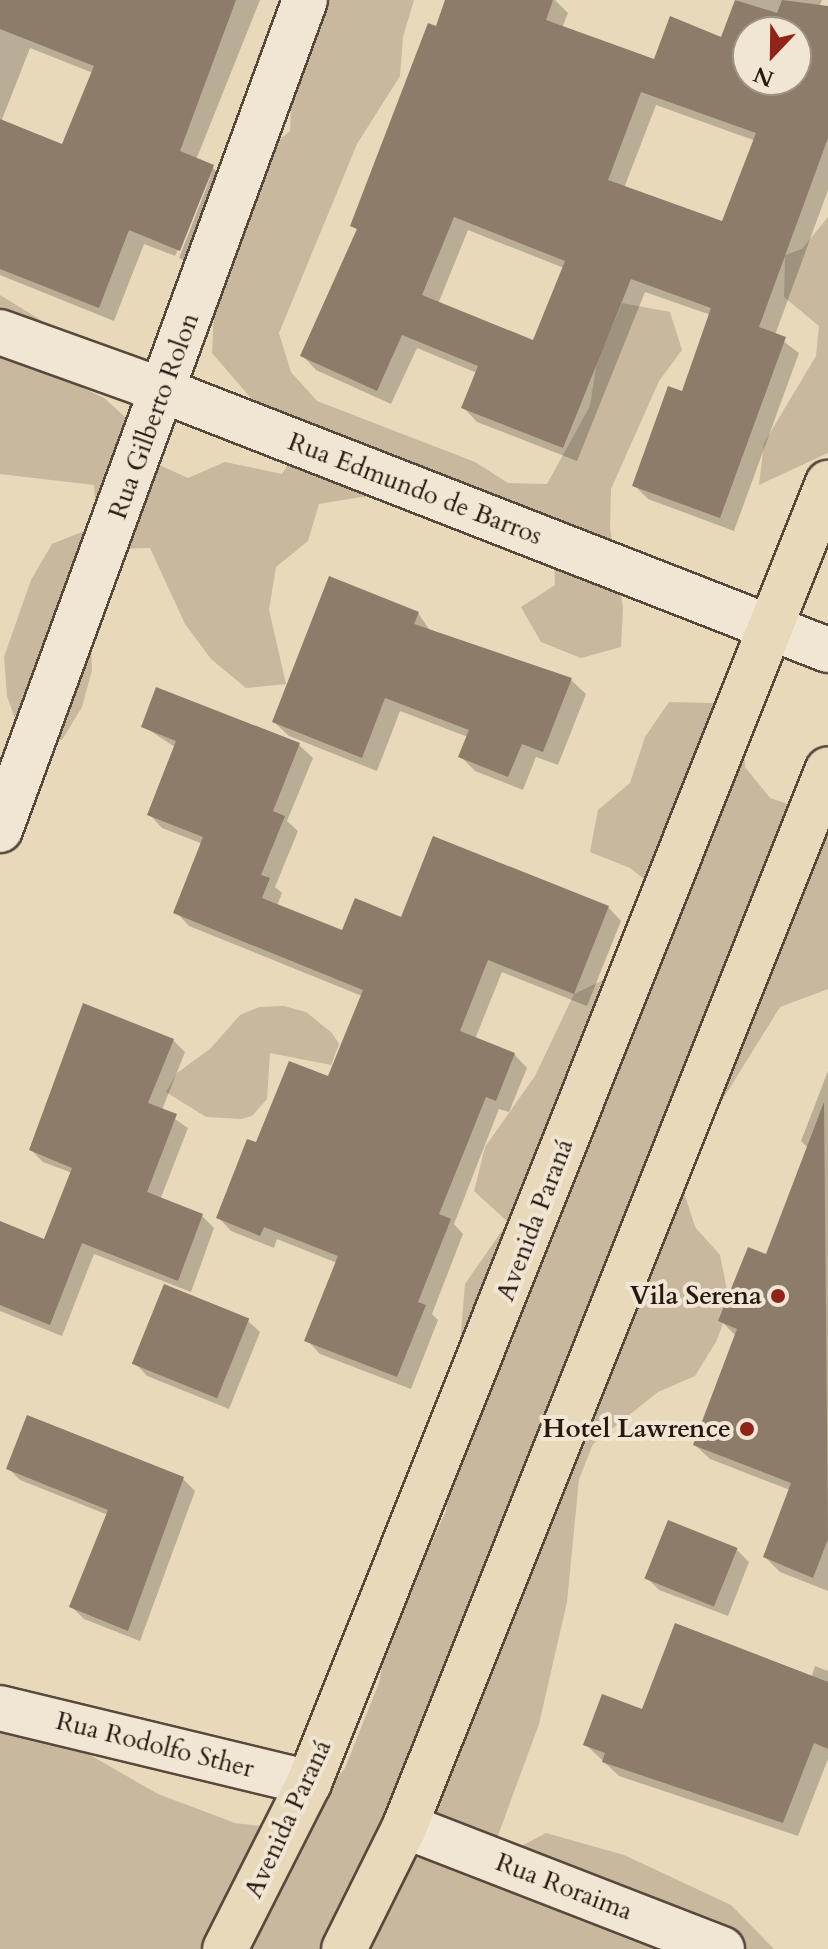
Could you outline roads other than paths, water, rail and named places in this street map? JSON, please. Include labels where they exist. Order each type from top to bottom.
[{"type":"main road","name":"Avenida Paraná","points":[[225,1949],[309,1783],[768,626],[828,483]]},
{"type":"main road","points":[[344,1949],[405,1826],[828,769]]},
{"type":"street","name":"Rua Gilberto Rolon","points":[[0,830],[164,391],[305,0]]},
{"type":"street","name":"Rua Edmundo de Barros","points":[[0,332],[164,391],[828,650]]},
{"type":"street","name":"Rua Rodolfo Sther","points":[[0,1708],[309,1783]]},
{"type":"street","name":"Rua Roraima","points":[[405,1826],[722,1949]]},
{"type":"place","name":"Vila Serena","points":[[778,1296]]},
{"type":"place","name":"Hotel Lawrence","points":[[747,1429]]}]
